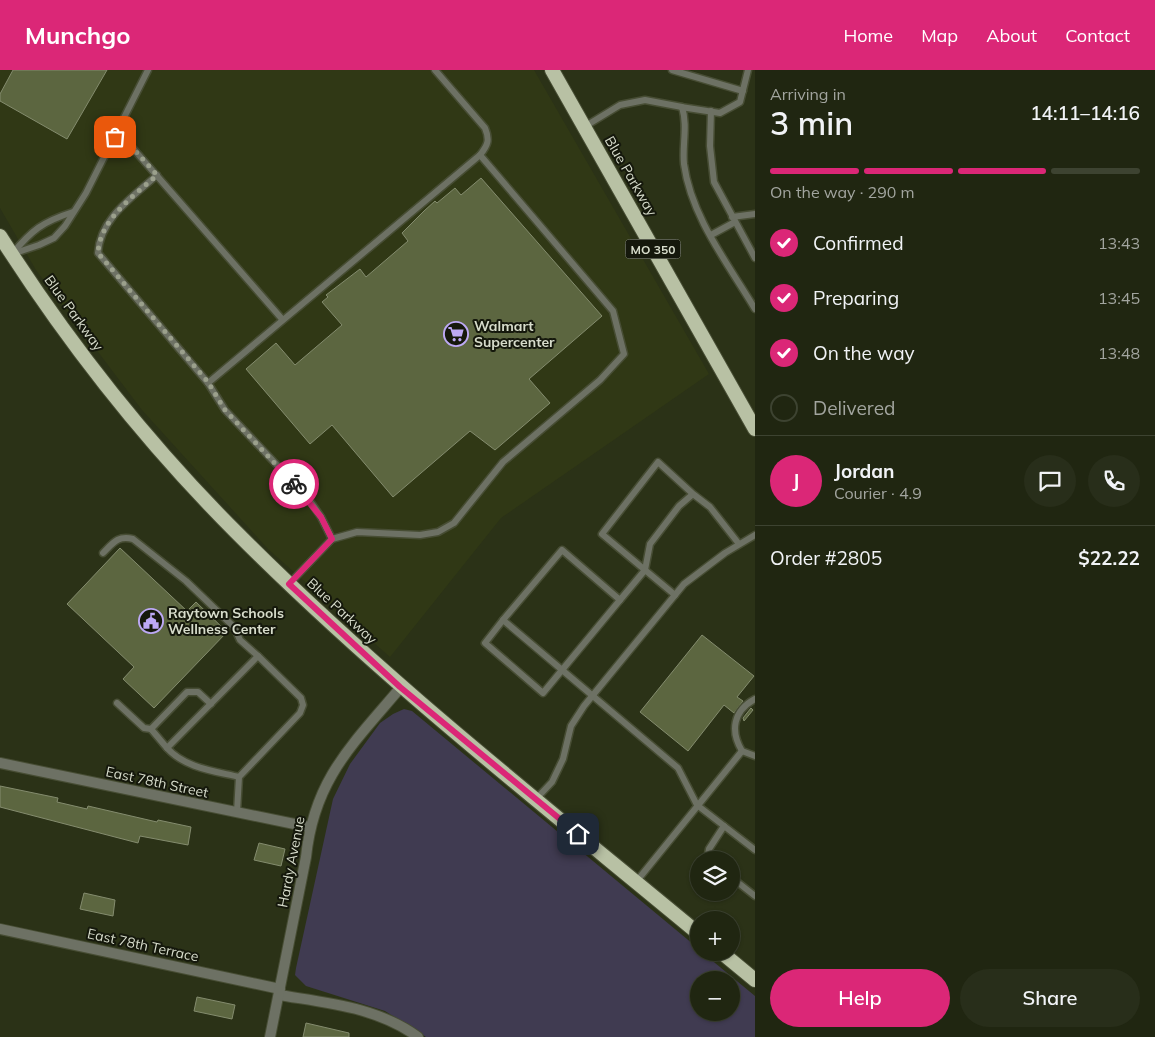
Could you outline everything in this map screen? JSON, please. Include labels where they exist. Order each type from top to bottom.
[{"type":"highway","name":"Blue Parkway","points":[[552,70],[755,429]]},
{"type":"highway","name":"Blue Parkway","points":[[0,236],[119,400],[234,530],[400,687],[690,927]]},
{"type":"highway","points":[[732,961],[755,980]]},
{"type":"street","name":"Hardy Avenue","points":[[270,1037],[306,857],[309,827],[320,796],[338,762],[400,687]]},
{"type":"street","name":"East 78th Street","points":[[0,763],[309,827]]},
{"type":"street","name":"East 78th Terrace","points":[[0,929],[361,1009],[387,1019],[418,1037]]},
{"type":"lane","points":[[12,254],[54,238],[65,226],[86,193],[148,70]]},
{"type":"lane","points":[[208,382],[480,155],[488,145],[489,136],[485,128],[435,70]]},
{"type":"lane","points":[[672,70],[743,91]]},
{"type":"lane","points":[[584,127],[620,105],[645,100],[720,113],[740,102],[748,70]]},
{"type":"lane","points":[[681,107],[686,118],[684,164],[698,212],[755,310]]},
{"type":"lane","points":[[710,112],[710,146],[714,182],[755,258]]},
{"type":"lane","points":[[115,137],[130,145],[282,319]]},
{"type":"lane","points":[[289,584],[332,539],[357,532],[420,535],[438,532],[454,523],[503,462],[600,380],[624,354],[613,311],[480,155]]},
{"type":"lane","points":[[157,175],[116,211],[99,239],[98,253],[208,382],[225,410],[308,498],[321,517],[332,539]]},
{"type":"lane","points":[[12,254],[29,233],[52,219],[73,212]]},
{"type":"lane","points":[[712,235],[734,219],[755,214]]},
{"type":"lane","points":[[675,595],[602,534],[658,462],[710,507],[739,544]]},
{"type":"lane","points":[[620,600],[562,550],[485,642],[543,693],[645,570],[650,544],[679,506],[693,494]]},
{"type":"lane","points":[[536,799],[552,782],[563,759],[571,726],[592,696],[684,584],[739,544],[755,535]]},
{"type":"lane","points":[[103,553],[117,538],[133,539],[186,581],[234,627],[240,640],[301,698],[303,705],[300,713],[239,777],[237,812]]},
{"type":"lane","points":[[503,620],[678,768],[698,805],[755,850]]},
{"type":"lane","points":[[167,748],[258,656]]},
{"type":"lane","points":[[151,729],[187,692],[198,692],[211,704]]},
{"type":"lane","points":[[755,699],[738,714],[734,724],[734,734],[742,751],[755,756]]},
{"type":"lane","points":[[117,703],[144,728],[151,729],[175,757],[197,767],[239,777]]},
{"type":"lane","points":[[636,882],[742,751]]},
{"type":"lane","points":[[709,851],[724,826]]},
{"type":"lane","points":[[740,884],[755,896]]},
{"type":"shaded area","points":[[0,70],[534,70],[709,374],[501,518],[390,657],[268,549],[142,410],[36,270],[0,208]]},
{"type":"shaded area","points":[[404,709],[412,711],[690,942],[690,961],[713,961],[725,971],[690,971],[690,1021],[740,1021],[740,984],[755,996],[755,1037],[426,1037],[385,1011],[306,986],[295,975],[296,968],[333,799],[350,764],[380,723]]},
{"type":"building","points":[[13,70],[107,70],[67,139],[0,101],[0,94]]},
{"type":"building","name":"Walmart Supercenter","points":[[481,178],[602,316],[529,379],[550,403],[495,450],[470,431],[393,497],[332,425],[310,444],[246,369],[276,343],[295,365],[342,325],[322,302],[328,297],[326,295],[360,269],[366,277],[408,241],[402,233],[435,201],[437,203],[455,188],[461,195]]},
{"type":"building","name":"Raytown Schools Wellness Center","points":[[120,548],[187,611],[196,602],[227,632],[154,708],[123,679],[134,667],[67,604]]},
{"type":"building","points":[[702,635],[754,676],[737,697],[743,701],[734,713],[724,705],[688,751],[640,712]]},
{"type":"building","points":[[751,708],[753,710],[744,721],[743,718]]},
{"type":"building","points":[[0,786],[58,798],[57,802],[87,809],[88,806],[157,822],[158,820],[191,827],[188,845],[140,836],[138,843],[0,807]]},
{"type":"building","points":[[259,843],[285,849],[281,866],[254,860]]},
{"type":"building","points":[[84,893],[115,900],[113,916],[80,909]]},
{"type":"building","points":[[197,997],[235,1005],[232,1019],[194,1011]]},
{"type":"building","points":[[306,1023],[349,1033],[349,1037],[303,1037]]},
{"type":"way so far","points":[[115,137],[130,145],[157,175],[116,211],[99,239],[98,253],[208,382],[225,410],[294,484]]},
{"type":"place","name":"Walmart Supercenter","points":[[456,334]]},
{"type":"place","name":"Raytown Schools Wellness Center","points":[[151,621]]},
{"type":"route","points":[[294,484],[308,498],[321,517],[332,539],[289,584],[400,687],[578,834]]}]
